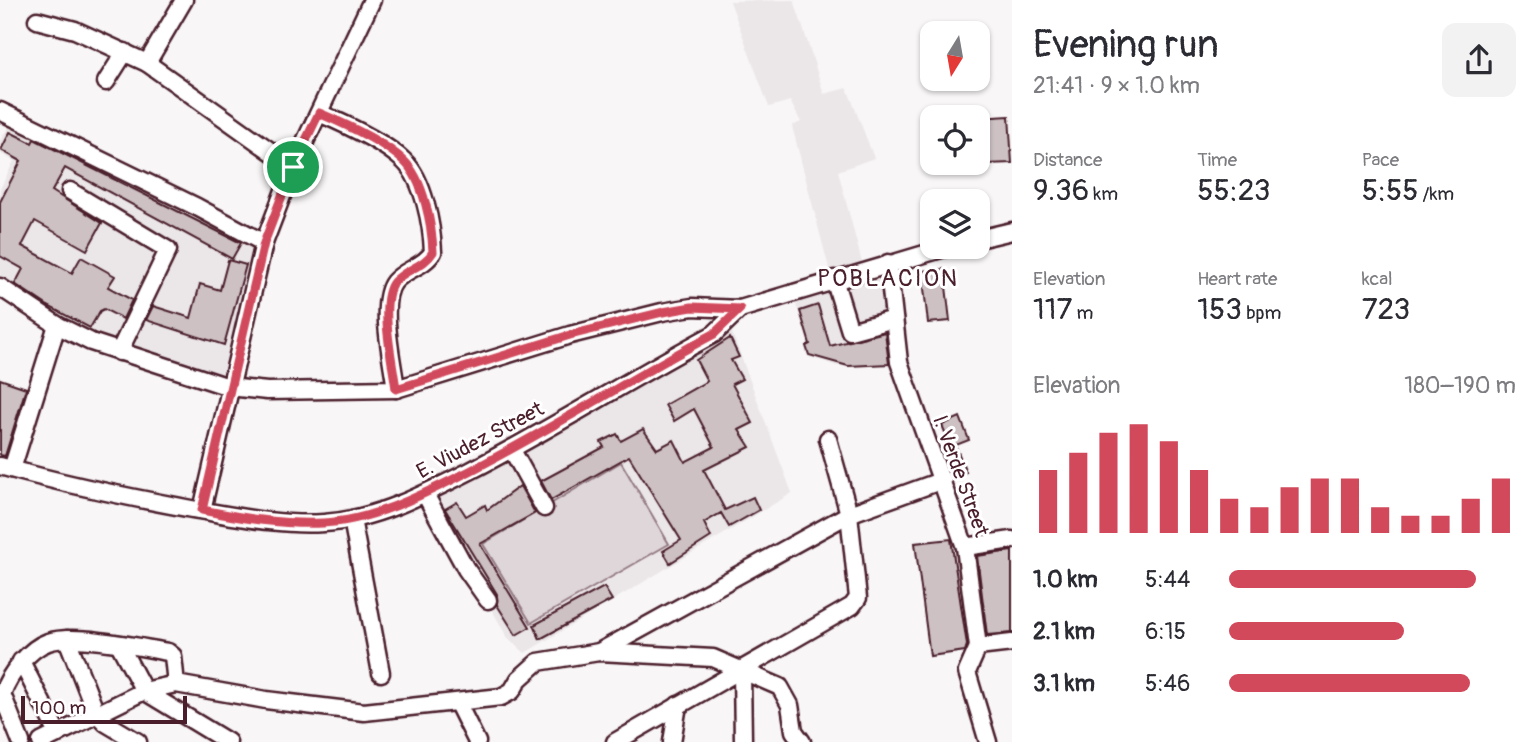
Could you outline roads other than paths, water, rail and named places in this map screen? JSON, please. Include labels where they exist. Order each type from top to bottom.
[{"type":"street","points":[[147,64],[184,0]]},
{"type":"street","points":[[202,510],[264,243],[293,167],[372,0]]},
{"type":"street","points":[[37,20],[75,30],[147,64],[293,167]]},
{"type":"street","points":[[106,82],[125,52]]},
{"type":"street","points":[[0,111],[185,201],[264,243]]},
{"type":"street","points":[[319,113],[350,127],[404,161],[421,191],[433,252],[429,259],[394,282],[386,303],[396,389]]},
{"type":"street","points":[[70,191],[168,250],[119,352]]},
{"type":"street","points":[[990,236],[1012,231]]},
{"type":"street","name":"E. Viudez Street","points":[[6,468],[89,490],[281,522],[324,523],[352,519],[425,494],[512,450],[714,334],[740,309],[920,254]]},
{"type":"street","name":"I. Verde Street","points":[[888,263],[899,362],[965,547],[978,648],[967,673],[988,742]]},
{"type":"street","points":[[834,279],[850,331],[894,319]]},
{"type":"street","points":[[0,287],[57,325],[119,352],[229,387],[267,391],[396,389],[570,335],[663,312],[692,307],[740,309]]},
{"type":"street","points":[[6,468],[57,325]]},
{"type":"street","points":[[615,742],[852,606],[858,598],[849,514],[828,439]]},
{"type":"street","points":[[512,450],[544,508]]},
{"type":"street","points":[[599,652],[849,514],[943,480]]},
{"type":"street","points":[[425,494],[466,569],[488,600]]},
{"type":"street","points":[[352,519],[381,673]]},
{"type":"street","points":[[965,547],[1012,540]]},
{"type":"street","points":[[67,639],[96,713],[106,723],[138,742]]},
{"type":"street","points":[[21,742],[2,699],[4,688],[22,661],[45,642],[67,639],[168,652],[173,656],[176,684]]},
{"type":"street","points":[[978,648],[1012,643]]},
{"type":"street","points":[[119,644],[144,691],[228,742]]},
{"type":"street","points":[[22,661],[49,739],[144,691],[176,684],[266,700],[365,712],[458,704],[501,697],[512,691],[534,658],[599,652],[713,658],[780,687],[786,694],[794,730],[802,742]]},
{"type":"street","points":[[742,671],[743,742]]},
{"type":"street","points":[[458,704],[477,742]]},
{"type":"street","points":[[672,742],[678,705]]},
{"type":"district","name":"POBLACION","points":[[888,278]]}]
